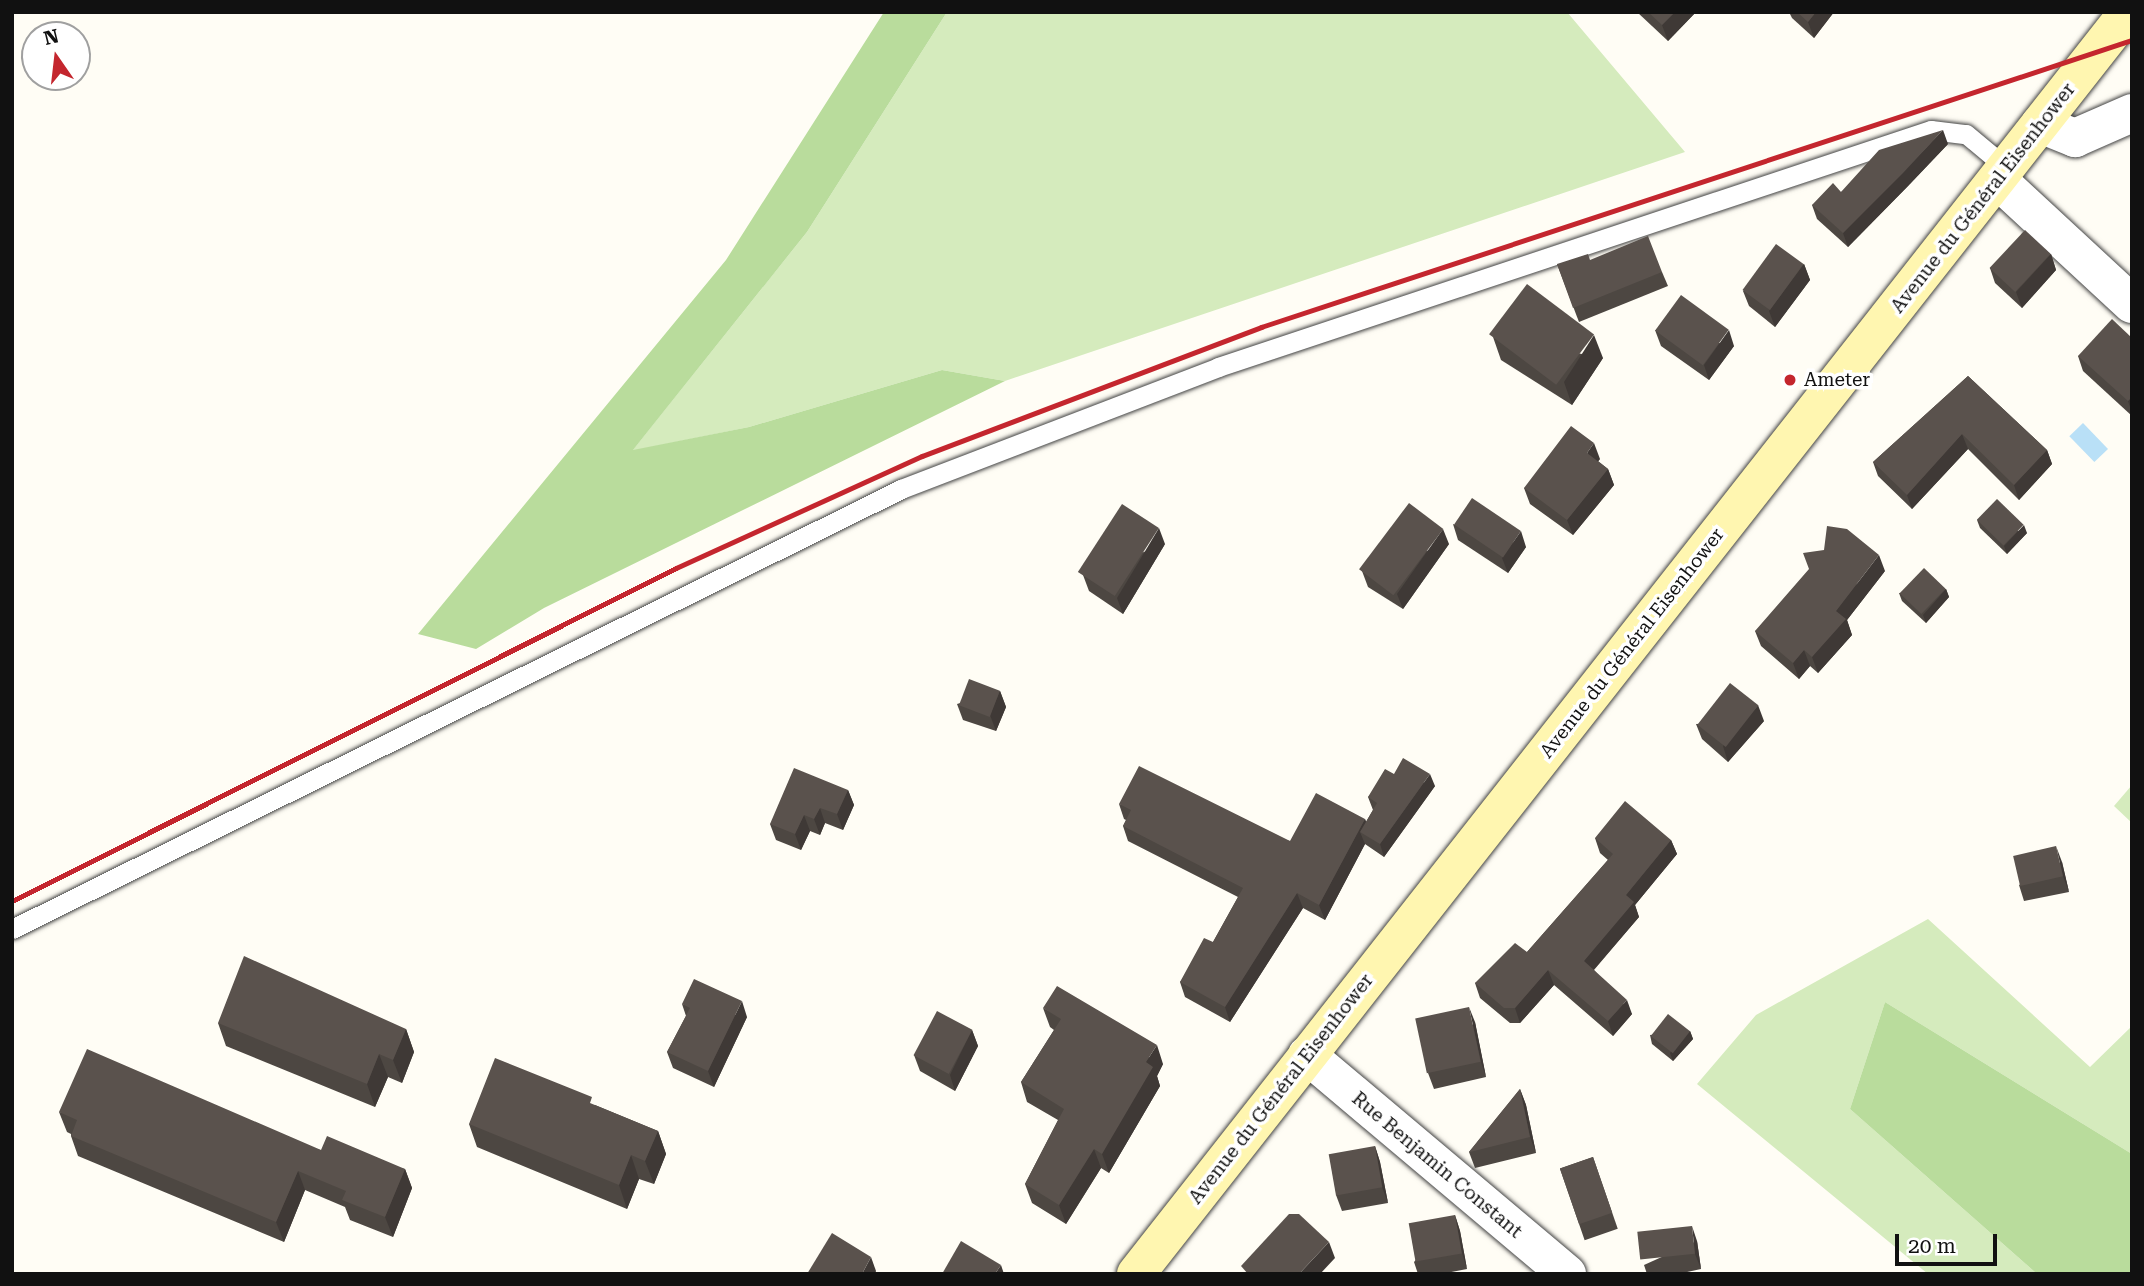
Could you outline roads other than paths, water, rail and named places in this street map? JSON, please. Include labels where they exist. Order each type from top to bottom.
[{"type":"main road","name":"Avenue du Général Eisenhower","points":[[1136,1274],[2003,175],[2128,12]]},
{"type":"street","points":[[2040,124],[2075,138],[2132,113]]},
{"type":"street","points":[[2003,175],[2132,304]]},
{"type":"street","name":"Rue Benjamin Constant","points":[[1307,1055],[1567,1274]]},
{"type":"lane","points":[[12,929],[901,489],[1218,367],[1931,130],[1966,134],[2003,175]]},
{"type":"water","points":[[2083,423],[2108,449],[2094,462],[2069,436]]},
{"type":"railway","points":[[12,901],[676,568],[922,456],[1261,327],[2132,40]]},
{"type":"place","name":"Ameter","points":[[1790,380]]}]
